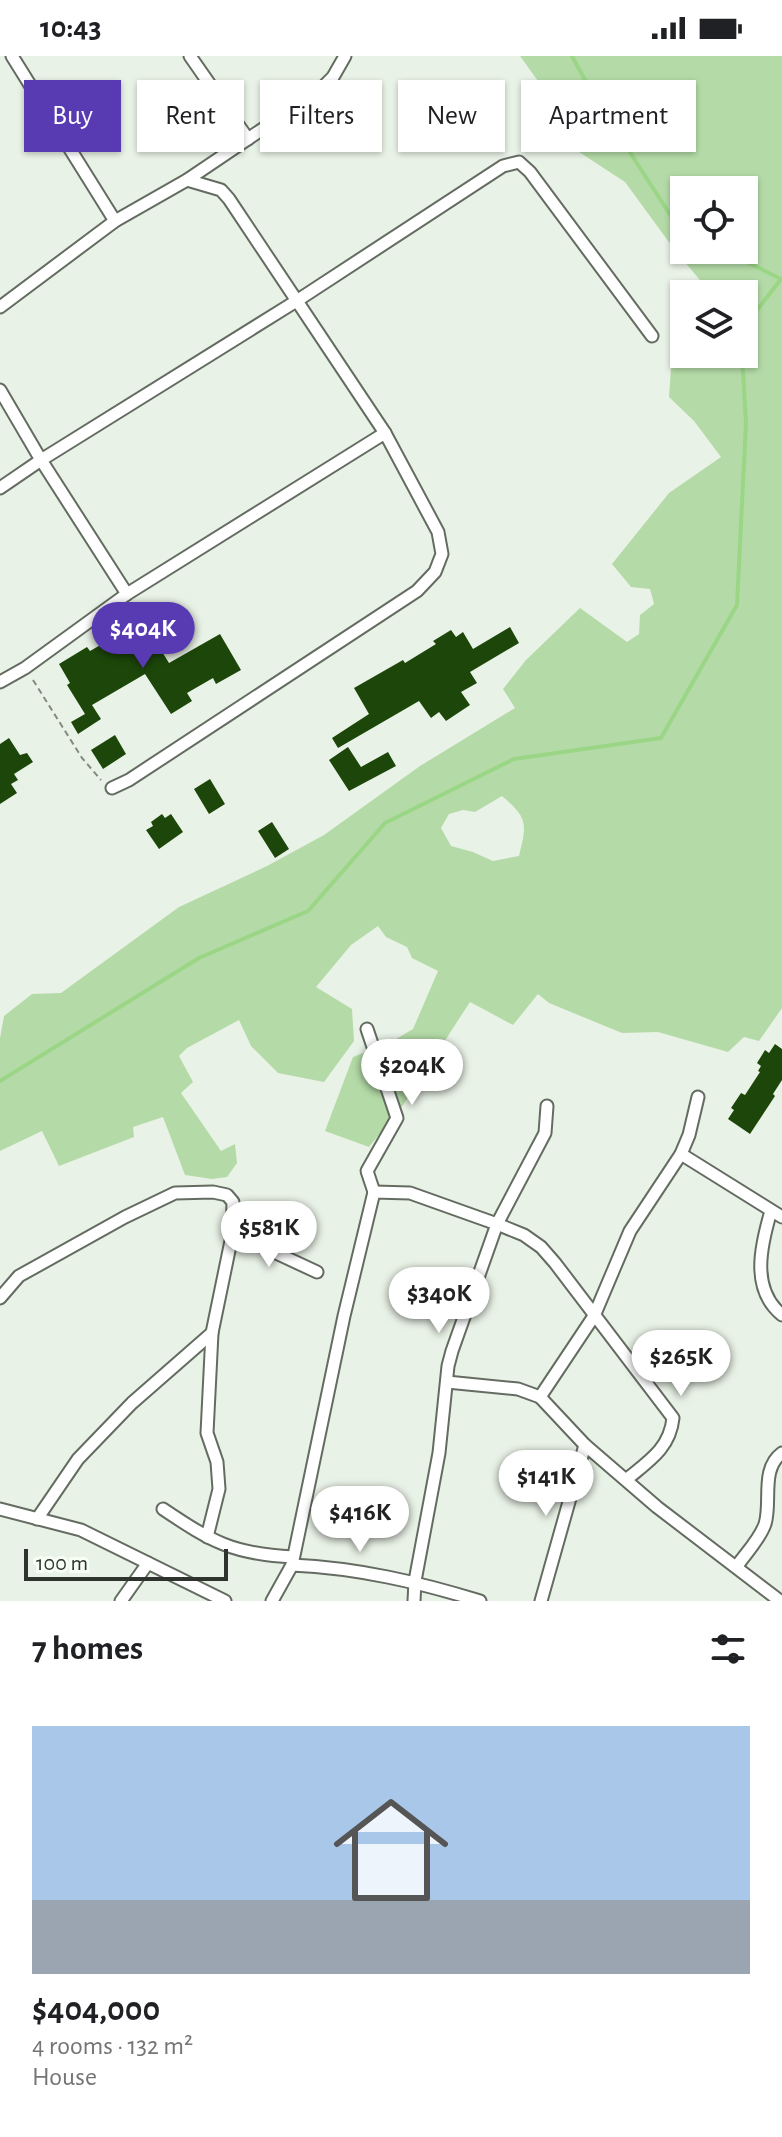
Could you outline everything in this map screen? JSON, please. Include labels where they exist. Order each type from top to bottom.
[{"type":"street","points":[[12,56],[115,221]]},
{"type":"street","points":[[190,56],[248,139]]},
{"type":"street","points":[[0,307],[115,221],[187,180],[319,91],[333,77],[345,56]]},
{"type":"street","points":[[0,488],[503,166],[519,162],[530,172],[652,336]]},
{"type":"street","points":[[112,788],[129,780],[417,591],[435,572],[442,554],[438,532],[385,433],[298,300],[221,190],[187,180]]},
{"type":"street","points":[[0,390],[127,594]]},
{"type":"street","points":[[0,682],[25,668],[127,594],[385,433]]},
{"type":"street","points":[[272,1601],[293,1561],[344,1316],[374,1192],[367,1171],[397,1118],[367,1029]]},
{"type":"street","points":[[540,1397],[594,1316],[630,1231],[681,1154],[698,1097]]},
{"type":"street","points":[[414,1601],[439,1453],[452,1351],[497,1224],[545,1133],[547,1106]]},
{"type":"street","points":[[681,1154],[776,1214],[759,1256],[763,1286],[771,1305],[782,1315]]},
{"type":"street","points":[[0,1298],[19,1276],[175,1193],[213,1192],[227,1195],[233,1202],[232,1236],[212,1333],[207,1433],[217,1462],[219,1489],[207,1537]]},
{"type":"street","points":[[374,1192],[410,1193],[524,1235],[541,1247],[673,1418],[671,1435],[663,1450],[627,1479]]},
{"type":"street","points":[[232,1236],[317,1272]]},
{"type":"street","points":[[37,1519],[78,1459],[132,1403],[212,1333]]},
{"type":"street","points":[[447,1382],[518,1389],[540,1397],[585,1445],[682,1527],[780,1601]]},
{"type":"street","points":[[541,1601],[585,1445]]},
{"type":"street","points":[[737,1566],[765,1523],[770,1468],[782,1453]]},
{"type":"street","points":[[0,1509],[81,1530],[225,1601]]},
{"type":"street","points":[[163,1509],[228,1548],[415,1581],[480,1601]]},
{"type":"street","points":[[121,1601],[148,1563]]},
{"type":"path","points":[[25,668],[82,758],[96,776],[112,788]]},
{"type":"green space","points":[[520,56],[782,56],[782,1008],[759,1041],[744,1037],[728,1052],[658,1032],[622,1033],[549,1003],[538,994],[513,1025],[470,1002],[403,1105],[369,1147],[325,1131],[353,1057],[391,1042],[413,1029],[438,971],[412,958],[407,947],[386,937],[378,926],[351,945],[316,987],[352,1009],[354,1041],[324,1082],[278,1073],[251,1046],[239,1020],[187,1048],[179,1056],[193,1082],[181,1093],[221,1151],[235,1144],[237,1163],[227,1177],[212,1179],[185,1175],[163,1117],[133,1127],[134,1137],[59,1166],[42,1131],[0,1151],[0,1038],[4,1016],[32,994],[61,993],[179,907],[267,866],[324,835],[420,766],[515,708],[503,689],[526,660],[580,608],[627,642],[639,634],[640,615],[654,604],[650,589],[631,587],[612,564],[669,493],[721,457],[694,421],[669,397],[671,368],[758,368],[758,280],[700,280],[686,264],[758,264],[758,176],[670,176],[670,244],[625,182],[579,152],[696,152],[696,80],[537,80]],"holes":[[[502,796],[517,810],[524,829],[519,856],[493,861],[451,846],[441,828],[449,814],[463,810],[475,812]]]},
{"type":"building","points":[[131,620],[135,626],[143,621],[169,663],[220,634],[241,670],[216,684],[213,678],[187,693],[192,701],[171,714],[145,674],[92,705],[101,719],[78,734],[71,722],[85,714],[67,685],[70,683],[59,664],[87,647],[90,651],[111,639]]},
{"type":"building","points":[[510,627],[519,643],[470,672],[477,683],[461,692],[470,705],[446,721],[439,712],[431,718],[419,701],[338,748],[332,738],[369,714],[354,688],[403,660],[405,663],[436,644],[433,641],[451,630],[456,637],[463,632],[473,649]]},
{"type":"building","points":[[115,735],[126,754],[103,769],[91,750]]},
{"type":"building","points":[[9,738],[20,755],[27,753],[33,762],[14,774],[18,780],[11,784],[17,793],[0,804],[0,744]]},
{"type":"building","points":[[348,747],[361,767],[388,752],[396,766],[349,791],[329,760]]},
{"type":"building","points":[[210,779],[225,804],[209,814],[194,789]]},
{"type":"building","points":[[162,814],[165,818],[171,814],[183,832],[159,849],[146,830]]},
{"type":"building","points":[[272,822],[289,849],[275,858],[258,831]]},
{"type":"building","points":[[775,1044],[782,1049],[782,1080],[750,1134],[728,1119],[734,1110],[731,1108],[741,1093],[745,1095],[760,1072],[761,1066],[757,1063],[765,1050],[769,1053]]},
{"type":"waterway","points":[[572,56],[593,95],[670,215]]},
{"type":"waterway","points":[[751,264],[781,279],[758,309]]},
{"type":"waterway","points":[[0,1081],[199,958],[308,911],[385,823],[514,759],[661,738],[737,605],[746,423],[743,368]]}]
